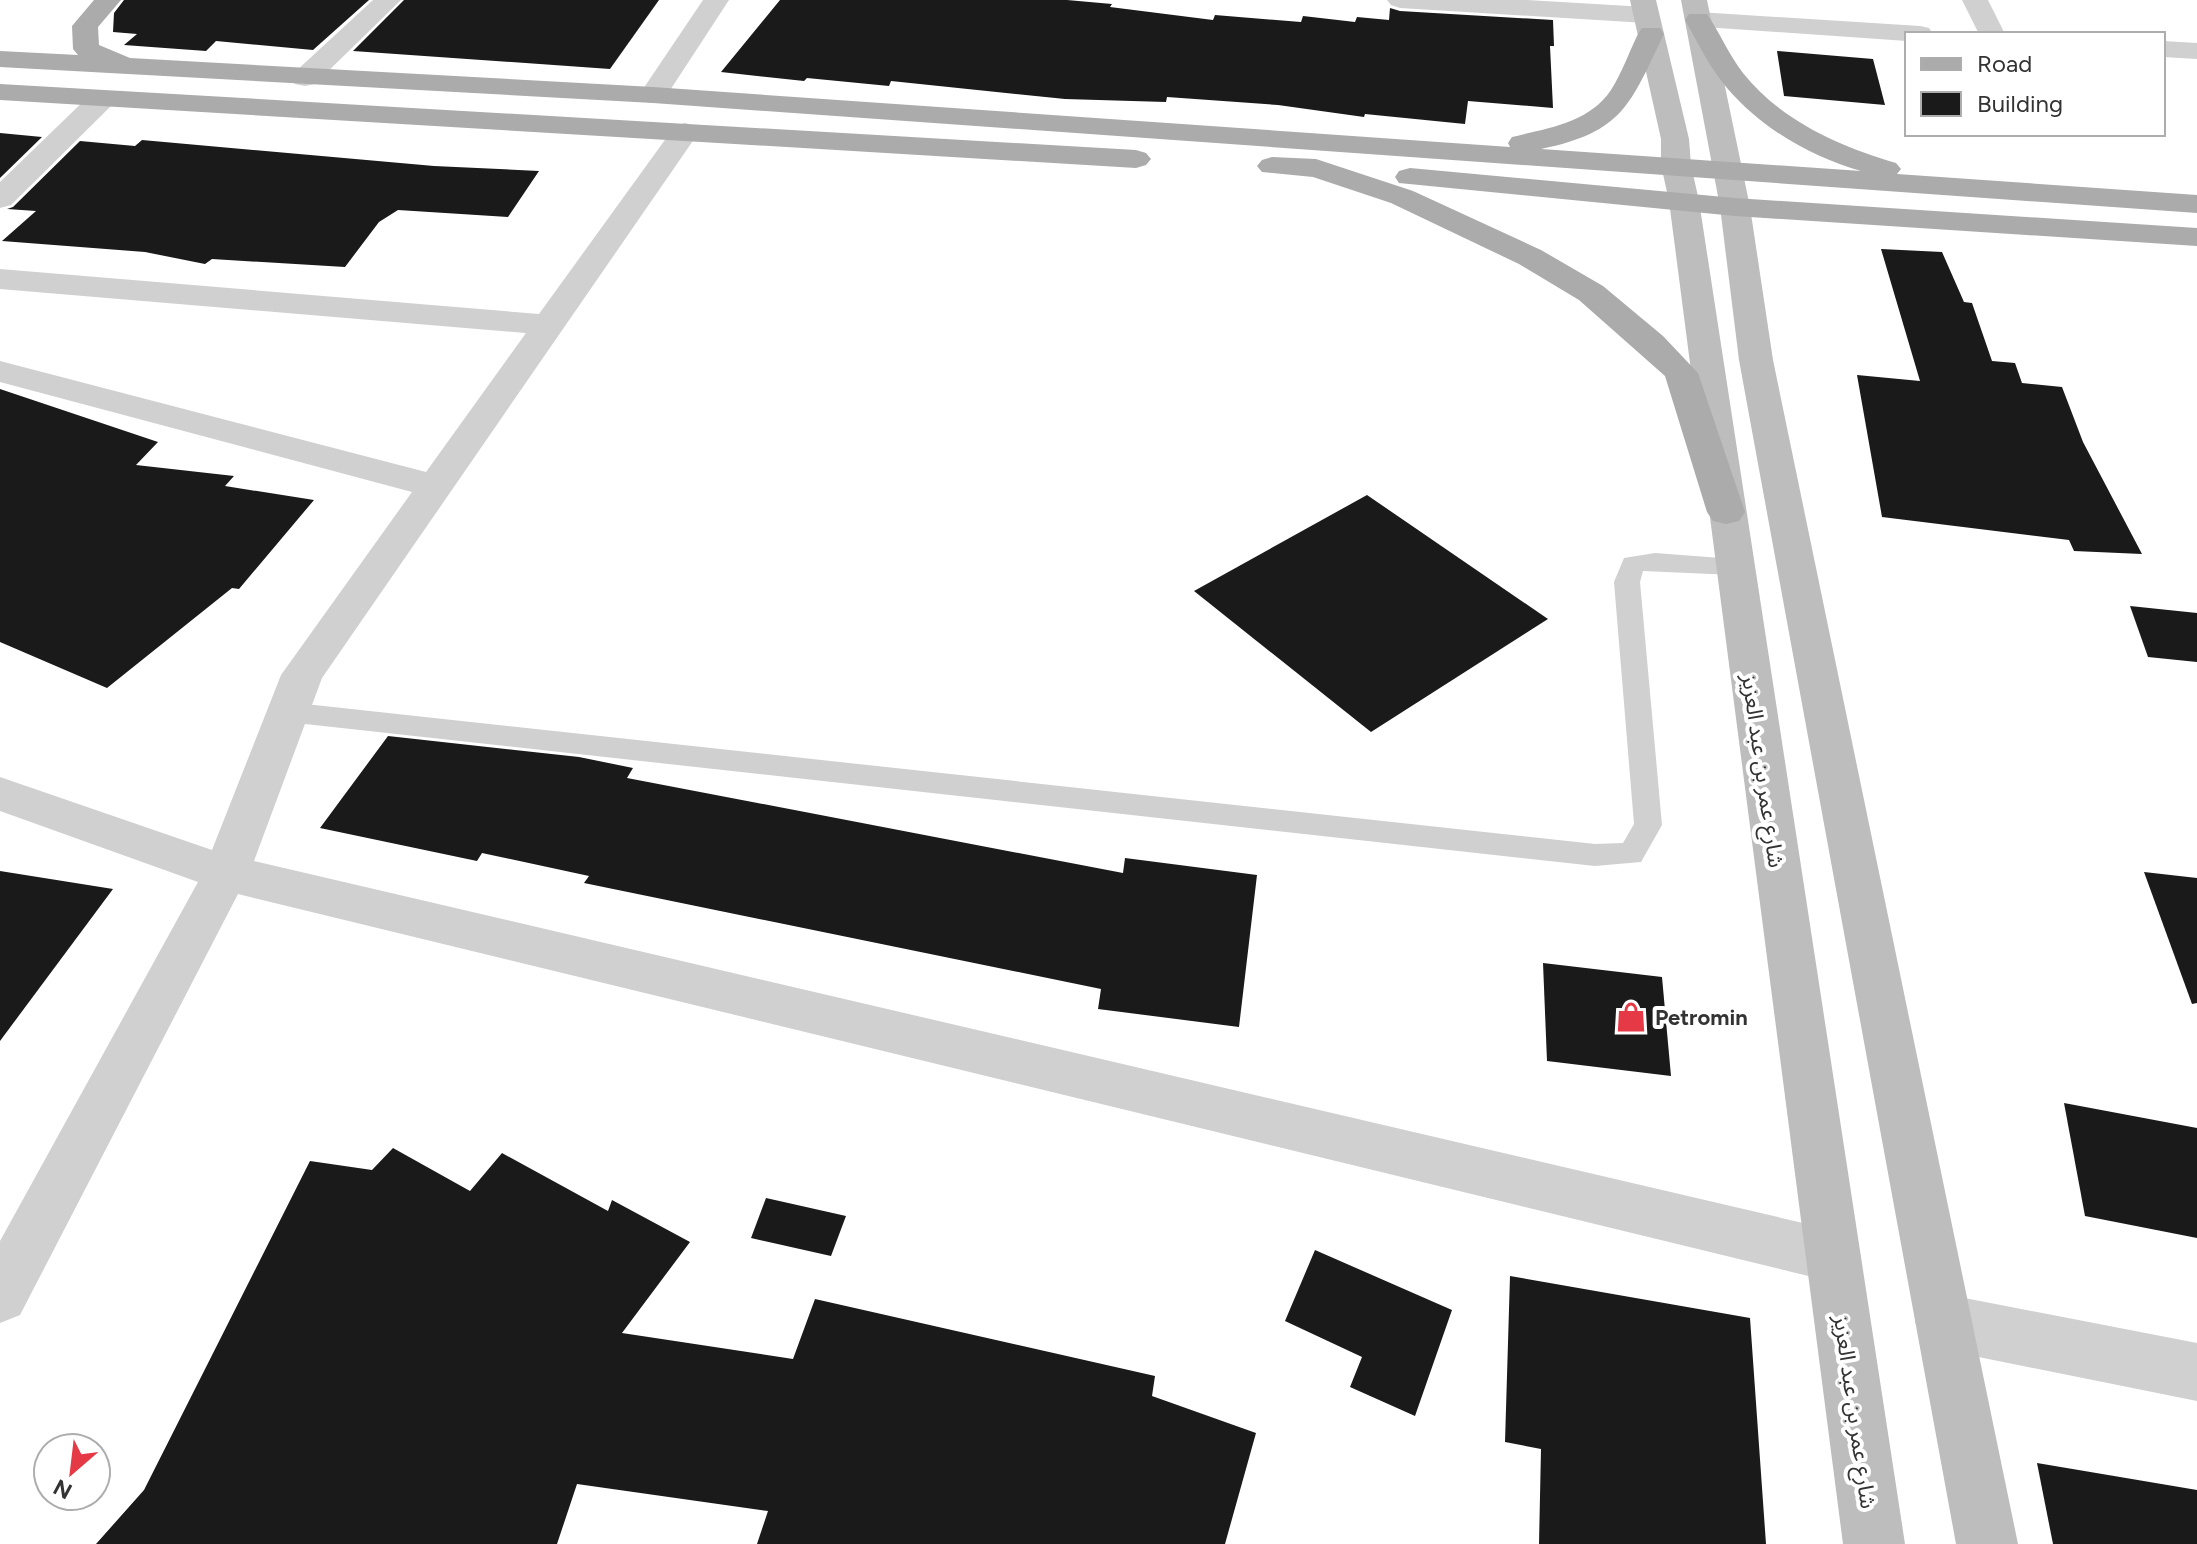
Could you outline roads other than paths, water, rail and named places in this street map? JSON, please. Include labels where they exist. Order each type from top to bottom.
[{"type":"main road","points":[[108,0],[85,26],[86,49],[132,68]]},
{"type":"main road","points":[[1696,10],[1732,188],[1756,360],[1987,1544]]},
{"type":"main road","points":[[1696,10],[1737,82],[1781,123],[1853,161],[1931,179],[2034,193]]},
{"type":"main road","points":[[1441,150],[1542,141],[1588,123],[1620,97],[1646,16]]},
{"type":"main road","name":"شارع عمر بن عبد العزيز","points":[[1646,16],[1675,139],[1874,1544]]},
{"type":"main road","points":[[0,59],[653,95],[1441,150],[1680,183],[2197,237]]},
{"type":"main road","points":[[0,92],[1172,161]]},
{"type":"main road","points":[[1204,162],[1680,183]]},
{"type":"main road","points":[[1316,168],[1402,197],[1530,257],[1591,293],[1651,343],[1681,373],[1726,512]]},
{"type":"main road","points":[[1732,188],[2034,193],[2197,204]]},
{"type":"street","points":[[305,78],[388,0]]},
{"type":"street","points":[[653,95],[716,0]]},
{"type":"street","points":[[1400,0],[1646,16]]},
{"type":"street","points":[[1975,0],[1991,32]]},
{"type":"street","points":[[1696,10],[1905,32]]},
{"type":"street","points":[[2165,49],[2197,51]]},
{"type":"street","points":[[0,199],[102,99]]},
{"type":"street","points":[[0,1296],[226,873],[302,675],[685,132]]},
{"type":"street","points":[[0,279],[549,325]]},
{"type":"street","points":[[0,371],[435,486]]},
{"type":"street","points":[[0,794],[226,873],[1833,1256]]},
{"type":"street","points":[[1944,1322],[2197,1372]]},
{"type":"lane","points":[[287,712],[1579,853],[1631,854],[1648,825],[1627,582],[1633,564],[1655,561],[1734,567]]},
{"type":"place","name":"Petromin","points":[[1631,1017]]}]
